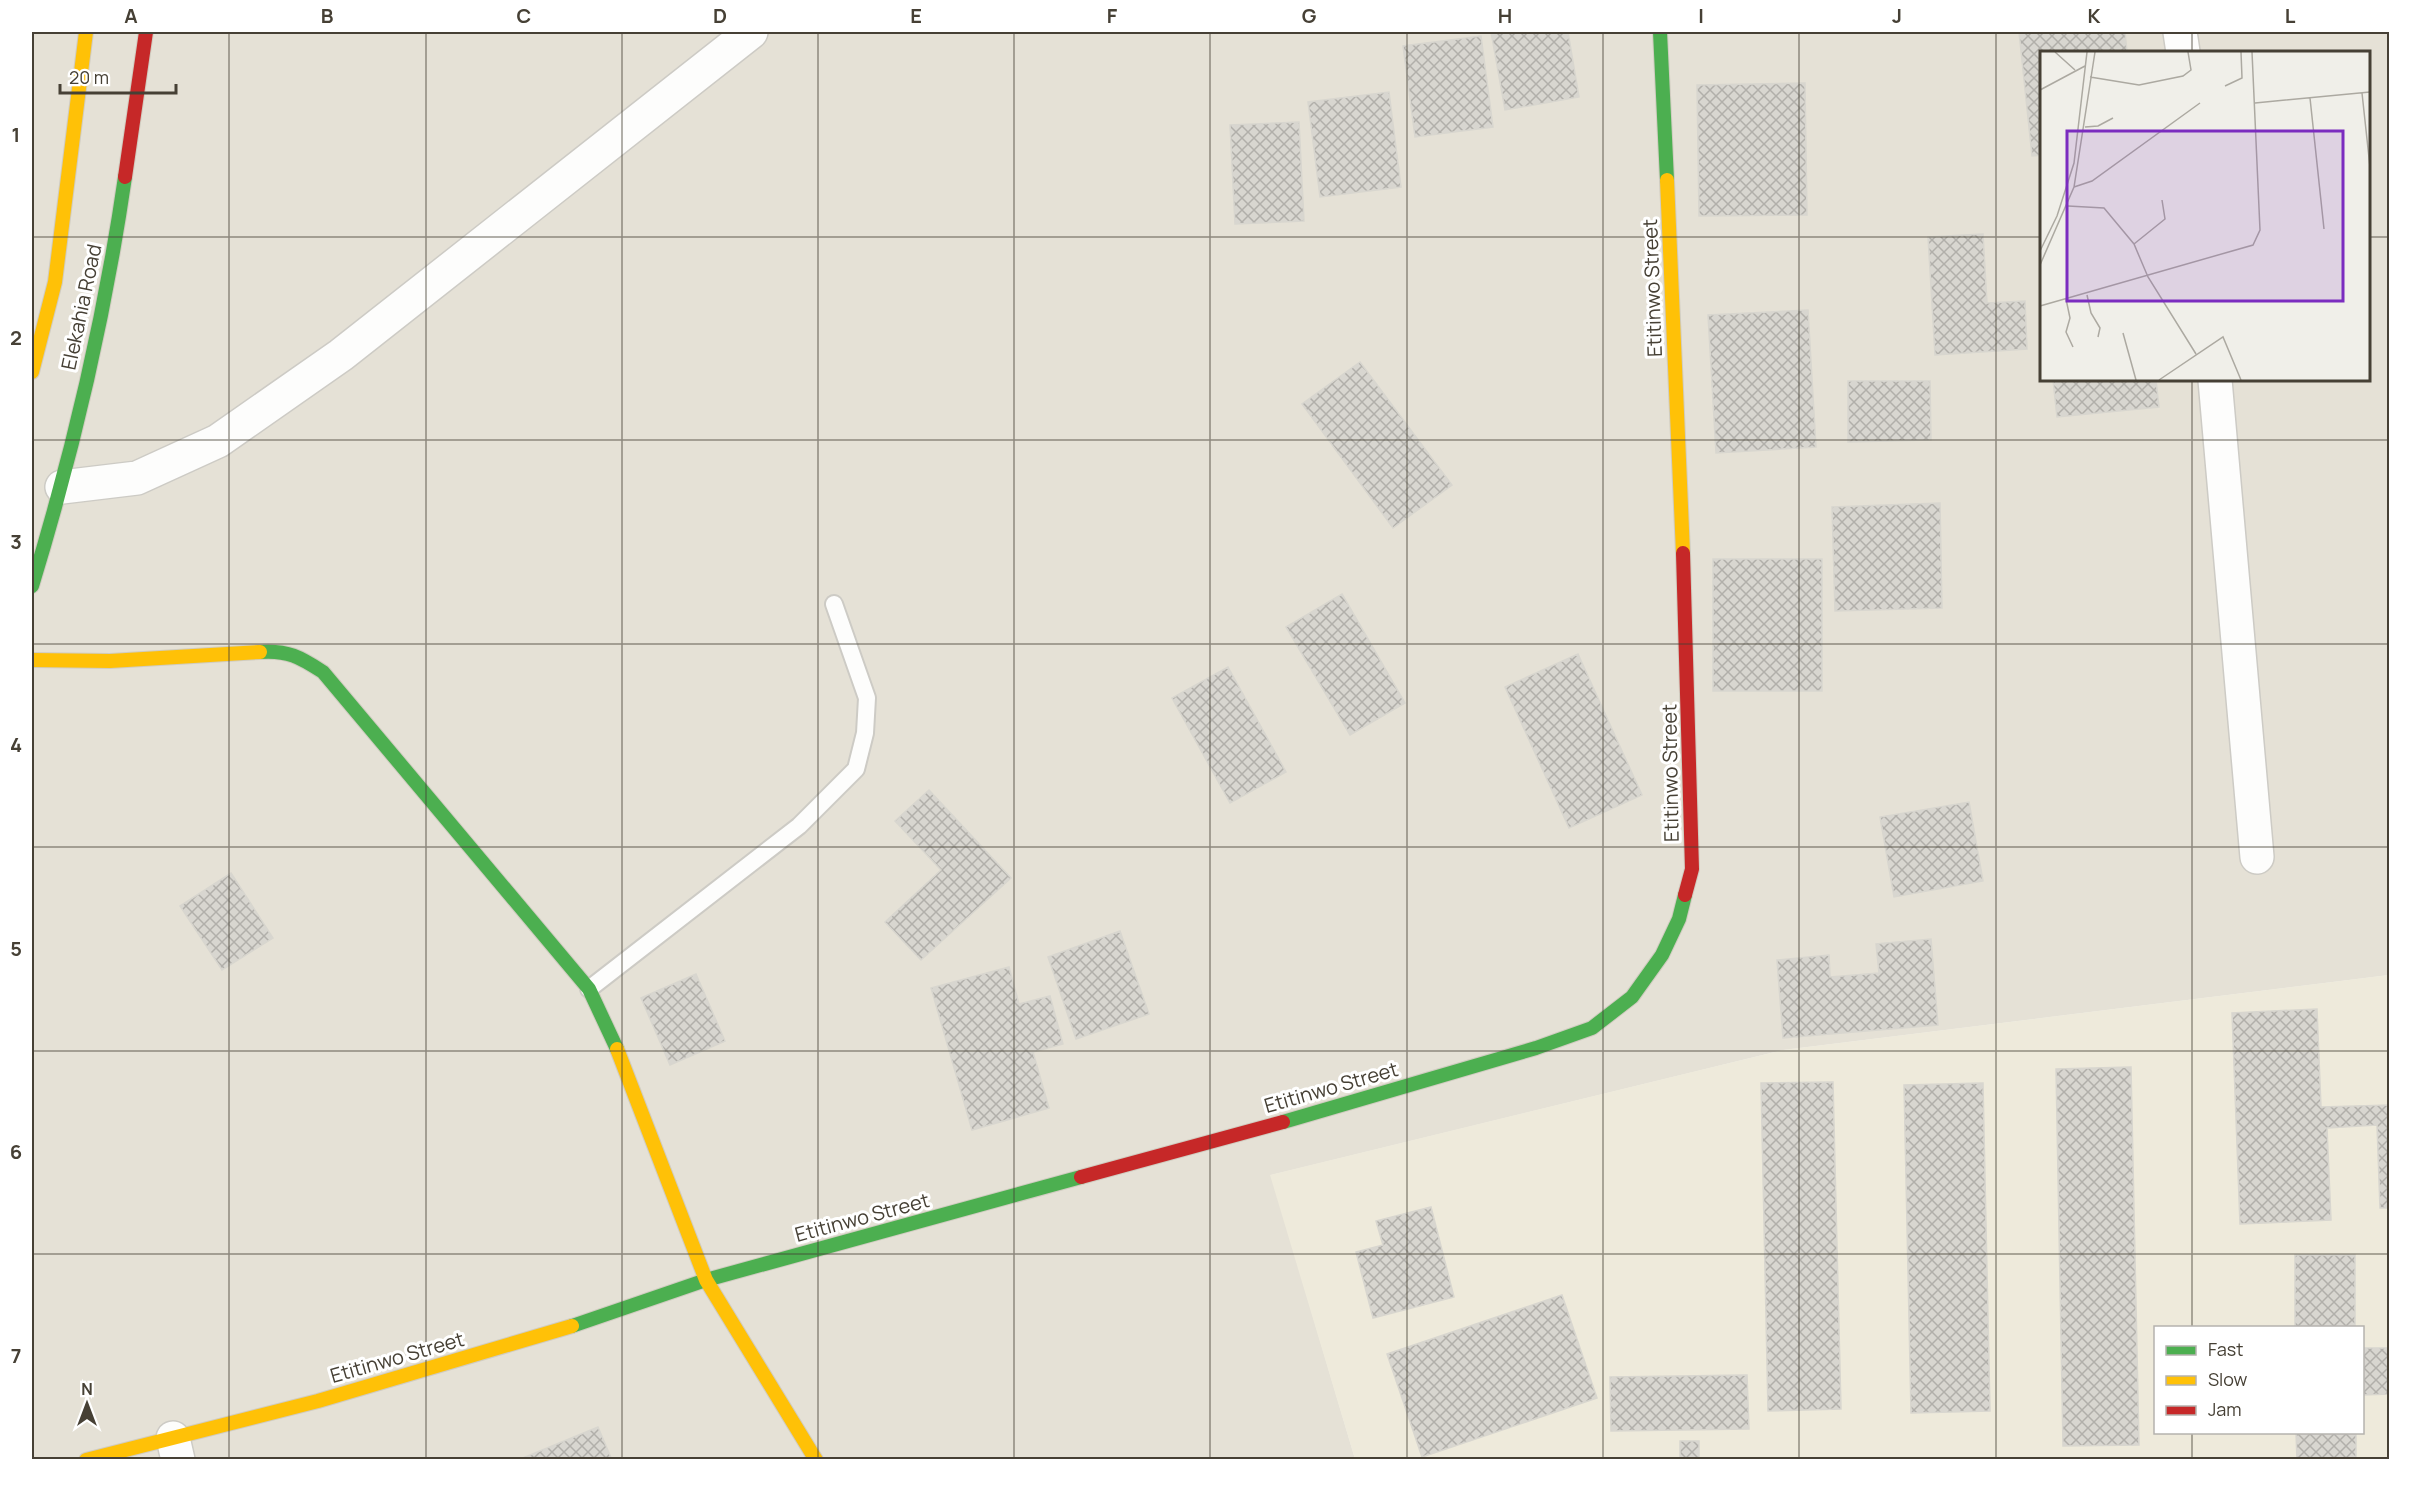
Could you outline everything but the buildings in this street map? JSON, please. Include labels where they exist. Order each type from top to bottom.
[{"type":"street","name":"Elekahia Road","points":[[32,372],[55,282],[86,32]]},
{"type":"street","name":"Elekahia Road","points":[[32,586],[62,487],[115,246],[146,32]]},
{"type":"street","points":[[62,487],[137,478],[218,441],[341,354],[751,32]]},
{"type":"street","name":"Etitinwo Street","points":[[86,1460],[176,1449],[318,1401],[561,1330],[706,1280],[1285,1121],[1536,1048],[1592,1028],[1632,998],[1662,955],[1679,919],[1692,869],[1686,622],[1660,32]]},
{"type":"street","points":[[2180,32],[2183,51]]},
{"type":"street","points":[[2215,381],[2257,857]]},
{"type":"street","points":[[32,660],[110,661],[276,651],[296,656],[323,672],[589,989],[609,1028],[706,1280],[816,1460]]},
{"type":"lane","points":[[589,989],[799,825],[856,769],[865,733],[867,698],[834,604]]},
{"type":"shaded area","points":[[32,32],[2389,32],[2389,975],[1783,1050],[1271,1175],[1355,1459],[32,1459]]},
{"type":"shaded area","points":[[2389,975],[2389,1459],[1355,1459],[1270,1175],[1783,1050]]},
{"type":"traffic: fast","points":[[1660,32],[1667,180]]},
{"type":"traffic: fast","points":[[32,586],[61,485],[98,332],[125,177]]},
{"type":"traffic: fast","points":[[260,652],[286,653],[323,672],[589,989],[617,1049]]},
{"type":"traffic: fast","points":[[1283,1122],[1536,1048],[1592,1028],[1632,997],[1662,955],[1679,919],[1685,895]]},
{"type":"traffic: fast","points":[[572,1326],[706,1280],[1081,1177]]},
{"type":"traffic: slow","points":[[32,372],[55,282],[86,32]]},
{"type":"traffic: slow","points":[[1667,180],[1683,553]]},
{"type":"traffic: slow","points":[[32,660],[110,661],[260,652]]},
{"type":"traffic: slow","points":[[617,1049],[706,1280],[816,1460]]},
{"type":"traffic: slow","points":[[86,1460],[318,1401],[572,1326]]},
{"type":"traffic: jam","points":[[125,177],[146,32]]},
{"type":"traffic: jam","points":[[1683,553],[1692,869],[1685,895]]},
{"type":"traffic: jam","points":[[1081,1177],[1283,1122]]}]
